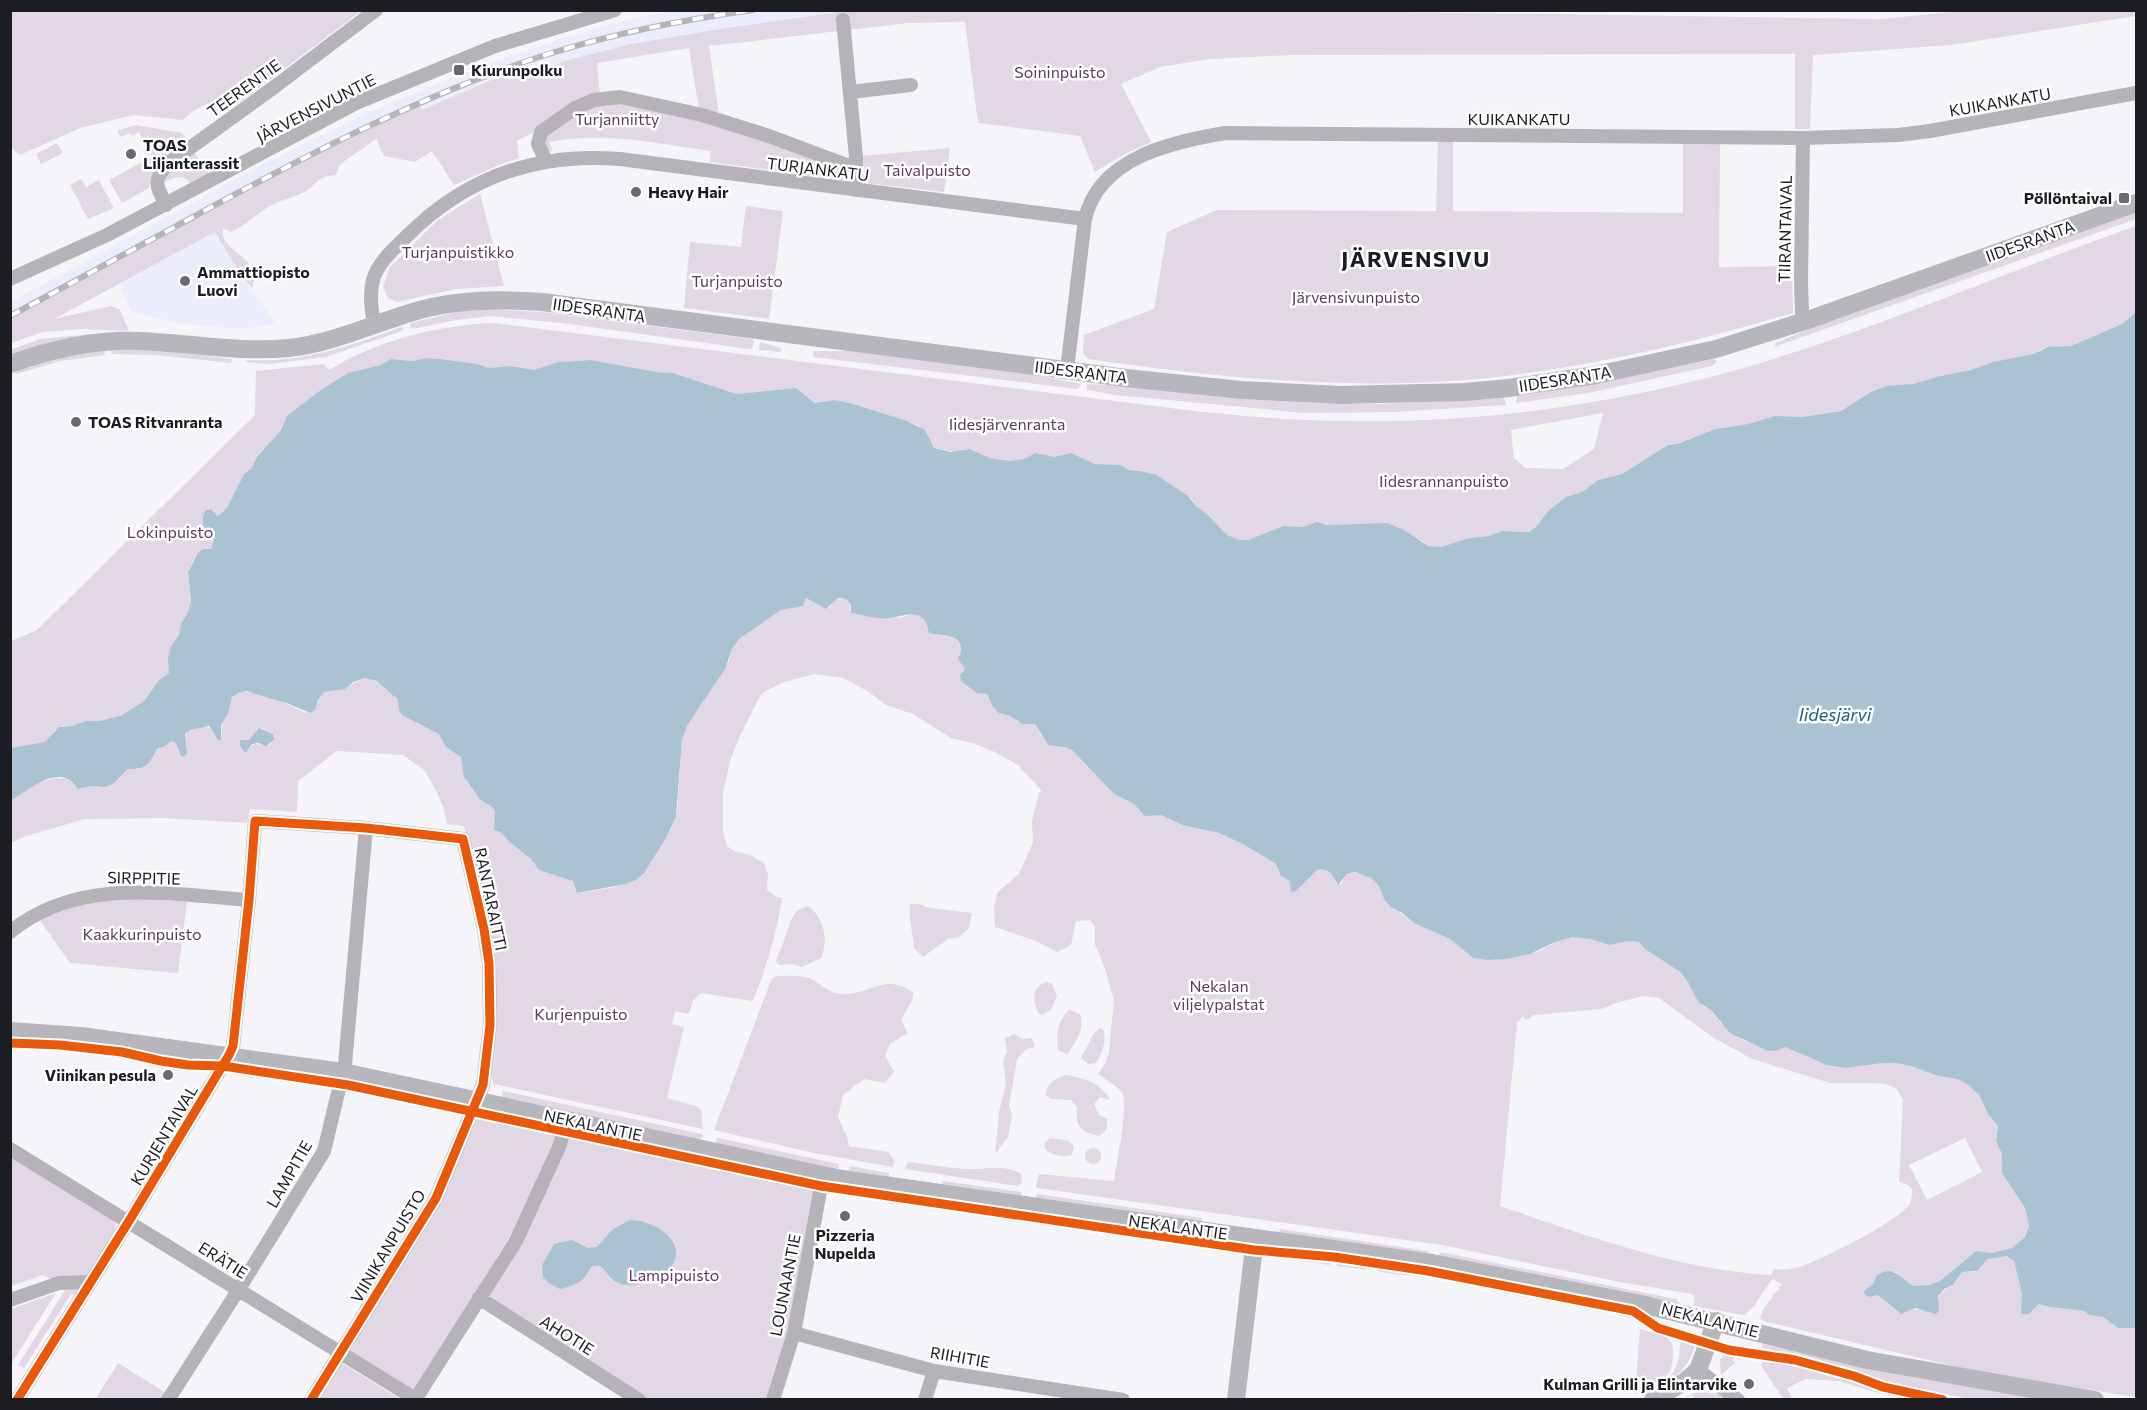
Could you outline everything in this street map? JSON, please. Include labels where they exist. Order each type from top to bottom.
[{"type":"main road","name":"IIDESRANTA","points":[[10,364],[63,347],[107,341],[138,340],[239,350],[291,348],[334,340],[422,309],[477,300],[519,301],[1269,393],[1386,396],[1464,392],[1509,388],[1622,370],[1716,349],[1805,321],[2136,203]]},
{"type":"main road","name":"NEKALANTIE","points":[[10,1031],[81,1036],[344,1072],[867,1183],[1432,1263],[1630,1301],[1867,1360],[2095,1400]]},
{"type":"main road","points":[[1236,1400],[1255,1238]]},
{"type":"main road","points":[[1653,1400],[1684,1382],[1698,1370],[1716,1321]]},
{"type":"street","name":"TEERENTIE","points":[[166,205],[157,181],[161,171],[169,163],[376,10]]},
{"type":"street","name":"JÄRVENSIVUNTIE","points":[[10,279],[107,235],[346,108],[395,86],[512,40],[615,10]]},
{"type":"street","points":[[843,20],[856,190]]},
{"type":"street","points":[[850,92],[912,85]]},
{"type":"street","name":"KUIKANKATU","points":[[1067,370],[1085,219],[1097,189],[1113,172],[1123,166],[1183,140],[1225,133],[1803,138],[1898,135],[2136,93]]},
{"type":"street","name":"TURJANKATU","points":[[546,162],[538,144],[542,132],[575,108],[594,100],[620,97],[702,115],[856,167]]},
{"type":"street","name":"TIIRANTAIVAL","points":[[1803,138],[1801,304],[1805,321]]},
{"type":"street","name":"TURJANKATU","points":[[374,326],[371,296],[376,272],[393,250],[426,218],[446,202],[479,183],[506,172],[546,162],[581,158],[620,159],[1085,219]]},
{"type":"street","name":"RANTARAITTI","points":[[255,820],[366,828],[463,839],[484,929],[490,980],[489,1044],[483,1085],[477,1100]]},
{"type":"street","name":"KURJENTAIVAL","points":[[17,1400],[129,1221],[233,1046],[255,820]]},
{"type":"street","name":"LAMPITIE","points":[[168,1400],[324,1151],[344,1072],[366,828]]},
{"type":"street","name":"SIRPPITIE","points":[[10,932],[45,911],[80,898],[99,894],[141,893],[249,900]]},
{"type":"street","name":"VIINIKANPUISTO","points":[[311,1400],[436,1198],[477,1100]]},
{"type":"street","points":[[416,1399],[516,1241],[559,1147],[567,1120]]},
{"type":"street","name":"ERÄTIE","points":[[10,1149],[416,1399]]},
{"type":"street","name":"LOUNAANTIE","points":[[773,1400],[794,1334],[823,1175]]},
{"type":"street","points":[[10,1300],[59,1283],[90,1282]]},
{"type":"street","name":"AHOTIE","points":[[479,1298],[639,1400]]},
{"type":"street","name":"RIIHITIE","points":[[794,1334],[934,1371],[1043,1394],[1123,1400]]},
{"type":"street","points":[[1698,1370],[1738,1400]]},
{"type":"street","points":[[925,1400],[934,1371]]},
{"type":"shaded area","points":[[672,11],[855,11],[720,29],[631,44],[568,60],[534,73],[496,78],[11,324],[11,302],[258,167],[367,113],[475,68],[545,44],[621,21]]},
{"type":"shaded area","name":"Ammattiopisto Luovi","points":[[215,232],[242,277],[276,324],[241,329],[176,323],[131,311],[119,285]]},
{"type":"green space","name":"Soininpuisto","points":[[855,10],[1255,10],[1881,19],[1975,10],[2133,10],[2135,16],[1951,45],[1813,55],[1810,129],[1795,129],[1795,54],[1293,55],[1209,59],[1160,67],[1121,84],[1151,142],[1095,172],[1080,136],[978,123],[965,22],[908,23],[709,46],[719,115],[699,109],[689,48],[597,63],[600,95],[517,141],[519,158],[454,185],[432,151],[415,162],[384,156],[376,139],[339,165],[336,175],[320,179],[304,192],[278,202],[231,232],[223,228],[224,238],[229,246],[256,272],[252,288],[242,277],[215,232],[54,319],[111,306],[120,310],[129,331],[83,329],[43,332],[11,343],[11,316],[324,148],[417,103],[422,110],[496,78],[534,73],[568,60],[631,44]]},
{"type":"green space","points":[[10,11],[361,11],[240,102],[207,104],[193,111],[183,120],[134,115],[80,128],[20,155],[11,148]]},
{"type":"green space","name":"Turjanniitty","points":[[607,100],[701,118],[848,172],[849,176],[842,180],[710,162],[711,151],[610,138],[550,142],[552,151],[547,152],[544,139],[546,134],[577,111]]},
{"type":"green space","points":[[136,125],[182,133],[187,140],[159,162],[149,188],[122,203],[109,180],[152,157],[139,132],[132,136],[130,133],[121,137],[117,131]]},
{"type":"green space","name":"Järvensivunpuisto","points":[[1438,140],[1453,140],[1453,211],[1683,213],[1683,142],[1720,143],[1719,267],[1792,266],[1793,313],[1628,356],[1527,373],[1417,383],[1307,382],[1252,378],[1088,359],[1083,353],[1084,335],[1154,309],[1167,232],[1217,210],[1436,211]]},
{"type":"green space","points":[[57,143],[63,153],[41,164],[36,154]]},
{"type":"green space","name":"Taivalpuisto","points":[[950,148],[944,192],[868,183],[861,156]]},
{"type":"green space","points":[[194,153],[210,175],[191,184],[179,177],[165,182],[166,174]]},
{"type":"green space","points":[[81,179],[86,187],[99,180],[114,208],[88,219],[70,185]]},
{"type":"green space","name":"Turjanpuistikko","points":[[480,194],[504,286],[456,289],[397,302],[388,298],[383,287],[390,267],[438,220]]},
{"type":"green space","name":"Turjanpuisto","points":[[746,206],[783,211],[769,319],[684,308],[690,242],[741,247]]},
{"type":"green space","points":[[2136,212],[2136,219],[1774,347],[1776,343],[1809,329]]},
{"type":"green space","points":[[2136,226],[2136,312],[2122,324],[2071,346],[2043,348],[2033,354],[1993,362],[1971,370],[1913,384],[1879,389],[1841,411],[1802,417],[1775,416],[1748,424],[1715,429],[1680,443],[1670,444],[1622,474],[1598,480],[1582,492],[1566,497],[1548,511],[1537,526],[1529,532],[1502,531],[1436,548],[1428,546],[1421,540],[1365,524],[1324,525],[1314,523],[1302,527],[1283,526],[1248,540],[1240,540],[1227,535],[1196,506],[1191,498],[1157,475],[1129,470],[1117,465],[1095,464],[1071,453],[1054,457],[1038,453],[1010,461],[990,458],[965,449],[955,452],[935,448],[915,424],[850,403],[835,400],[816,403],[796,388],[737,394],[673,373],[591,360],[558,362],[534,370],[489,368],[441,359],[427,358],[412,361],[391,359],[380,365],[355,371],[318,392],[289,415],[281,430],[257,457],[251,469],[244,474],[227,508],[218,516],[209,508],[206,510],[202,520],[207,530],[214,529],[213,543],[209,550],[204,549],[195,556],[188,575],[191,601],[179,635],[171,646],[169,673],[159,680],[144,701],[122,715],[100,721],[86,721],[72,726],[63,726],[55,730],[52,736],[42,743],[11,748],[11,641],[37,630],[255,415],[256,371],[324,364],[329,370],[368,350],[409,336],[452,327],[495,323],[1202,412],[1282,419],[1364,421],[1477,417],[1589,403],[1700,380],[1754,365],[1898,316]],"holes":[[[1603,413],[1594,449],[1563,469],[1525,468],[1514,458],[1511,430]]]},
{"type":"green space","points":[[480,309],[542,312],[754,341],[752,348],[749,349],[562,323],[489,316],[412,329],[410,326],[411,323],[460,311]]},
{"type":"green space","points":[[401,327],[402,331],[325,357],[269,364],[245,362],[247,360],[287,359],[326,352]]},
{"type":"green space","points":[[92,334],[92,336],[11,357],[10,350],[40,339]]},
{"type":"green space","points":[[760,342],[781,348],[781,352],[759,350]]},
{"type":"green space","points":[[104,350],[105,355],[61,361],[16,374],[14,370],[60,357]]},
{"type":"green space","points":[[111,350],[157,350],[232,359],[231,363],[157,355],[112,354]]},
{"type":"green space","points":[[814,351],[852,351],[1030,374],[1081,384],[1078,389],[814,357]]},
{"type":"green space","points":[[1714,359],[1717,362],[1712,366],[1588,393],[1516,403],[1517,396],[1598,383]]},
{"type":"green space","points":[[1087,384],[1126,386],[1228,398],[1314,403],[1382,404],[1504,397],[1506,405],[1394,412],[1305,413],[1116,395],[1087,390]]},
{"type":"green space","points":[[806,598],[821,607],[829,608],[836,599],[846,599],[851,603],[850,611],[869,617],[920,615],[927,623],[930,633],[949,636],[960,644],[958,659],[965,669],[961,673],[980,693],[987,694],[993,707],[1001,714],[1010,716],[1018,722],[1035,724],[1042,737],[1072,750],[1114,794],[1134,804],[1142,815],[1161,815],[1182,825],[1219,833],[1243,844],[1276,864],[1283,877],[1289,880],[1290,890],[1296,891],[1317,870],[1330,872],[1336,884],[1341,884],[1345,876],[1350,873],[1360,873],[1371,878],[1379,886],[1387,904],[1414,923],[1450,939],[1473,958],[1507,959],[1540,951],[1555,942],[1573,937],[1582,937],[1610,945],[1628,941],[1639,942],[1648,951],[1674,966],[1688,982],[1701,1005],[1711,1010],[1720,1022],[1741,1039],[1771,1052],[1785,1047],[1827,1065],[1845,1068],[1897,1063],[1938,1076],[1957,1079],[1967,1084],[1979,1095],[1988,1114],[1998,1126],[1996,1141],[2002,1154],[2002,1173],[2025,1208],[2029,1225],[2025,1237],[2012,1248],[1992,1253],[1976,1251],[1940,1281],[1929,1285],[1913,1286],[1896,1272],[1880,1273],[1873,1284],[1865,1290],[1869,1297],[1878,1295],[1898,1312],[1903,1313],[1911,1309],[1923,1310],[1937,1303],[1940,1293],[1953,1285],[1962,1272],[1975,1272],[1988,1258],[2008,1257],[2014,1261],[2022,1294],[2021,1310],[2033,1311],[2037,1305],[2042,1303],[2050,1307],[2084,1311],[2089,1315],[2103,1317],[2118,1328],[2136,1328],[2136,1397],[1979,1372],[1763,1321],[1760,1318],[1764,1308],[1782,1284],[1772,1279],[1753,1307],[1744,1315],[1694,1306],[1695,1298],[1692,1294],[1620,1282],[1442,1245],[1037,1188],[1039,1174],[1114,1181],[1124,1107],[1121,1091],[1098,1074],[1109,1052],[1114,1001],[1104,965],[1095,945],[1095,927],[1090,920],[1076,921],[1071,945],[1057,952],[1036,941],[995,927],[994,908],[997,893],[1019,874],[1033,842],[1032,821],[1039,793],[1042,791],[1018,765],[995,752],[951,738],[913,714],[886,705],[869,692],[843,678],[814,674],[781,683],[761,694],[730,761],[723,793],[723,831],[727,846],[764,863],[768,875],[767,890],[782,898],[771,950],[753,1001],[701,993],[693,1000],[689,1014],[675,1011],[672,1024],[684,1027],[667,1098],[701,1109],[703,1129],[494,1084],[490,1074],[488,922],[464,826],[447,824],[444,809],[424,770],[403,755],[337,751],[298,781],[297,812],[250,809],[247,823],[165,818],[85,819],[26,836],[11,843],[11,801],[34,784],[56,778],[68,779],[81,789],[91,786],[104,787],[119,779],[128,769],[138,769],[157,749],[171,741],[176,743],[181,756],[187,749],[185,737],[188,730],[209,728],[218,740],[222,735],[222,726],[229,711],[231,699],[240,692],[258,694],[306,713],[317,703],[324,692],[341,689],[365,678],[377,681],[397,698],[399,707],[439,734],[449,749],[457,752],[461,757],[466,781],[480,800],[495,811],[497,832],[502,833],[507,840],[531,859],[539,870],[569,879],[576,885],[575,891],[579,893],[616,887],[632,882],[652,860],[671,829],[677,814],[682,739],[688,724],[729,661],[732,649],[739,639],[781,610],[804,604]],"holes":[[[262,728],[273,734],[274,740],[269,745],[254,744],[244,752],[240,746],[243,739],[249,741],[254,737],[257,729]],[[1643,996],[1659,998],[1714,1038],[1752,1059],[1830,1083],[1885,1084],[1897,1089],[1903,1100],[1899,1182],[1912,1189],[1910,1203],[1880,1227],[1848,1245],[1801,1266],[1774,1269],[1771,1275],[1736,1272],[1667,1259],[1500,1206],[1517,1023],[1523,1016],[1526,1020],[1534,1015],[1601,1009]],[[1965,1138],[1982,1172],[1927,1200],[1909,1165]]]},
{"type":"green space","name":"Kaakkurinpuisto","points":[[141,898],[187,902],[178,973],[70,963],[39,919],[81,904],[100,900]]},
{"type":"green space","points":[[910,904],[972,913],[969,928],[959,937],[948,939],[923,957],[914,948]]},
{"type":"green space","points":[[809,906],[818,917],[824,930],[825,944],[821,958],[802,967],[793,964],[779,965],[776,961],[792,918],[798,911]]},
{"type":"green space","points":[[777,976],[809,978],[838,994],[853,993],[886,984],[894,984],[913,992],[912,1001],[901,1019],[907,1033],[890,1044],[885,1055],[894,1072],[885,1083],[864,1079],[843,1095],[838,1117],[849,1146],[888,1152],[894,1160],[893,1167],[814,1153],[714,1130],[772,978]]},
{"type":"green space","points":[[1046,982],[1052,984],[1057,996],[1051,1010],[1042,1015],[1038,1013],[1034,995],[1038,988]]},
{"type":"green space","points":[[1069,1010],[1080,1014],[1081,1025],[1076,1040],[1067,1054],[1058,1050],[1057,1039],[1060,1024]]},
{"type":"green space","points":[[1101,1028],[1104,1031],[1102,1052],[1096,1063],[1088,1064],[1081,1058],[1094,1033]]},
{"type":"green space","points":[[1014,1034],[1023,1039],[1032,1038],[1035,1047],[1026,1049],[1017,1059],[1009,1106],[1012,1115],[1008,1137],[995,1154],[999,1112],[1006,1084],[1003,1061],[1007,1052],[1005,1039]]},
{"type":"green space","points":[[1066,1075],[1097,1085],[1107,1094],[1110,1100],[1100,1097],[1094,1104],[1099,1115],[1107,1119],[1106,1129],[1099,1136],[1080,1127],[1077,1107],[1071,1100],[1051,1099],[1046,1095],[1052,1082]]},
{"type":"green space","points":[[503,1091],[703,1136],[700,1140],[502,1097]]},
{"type":"green space","points":[[480,1111],[559,1128],[518,1223],[415,1391],[346,1349],[442,1197]]},
{"type":"green space","name":"Lampipuisto","points":[[574,1132],[814,1184],[786,1339],[767,1399],[648,1399],[493,1302],[490,1296],[492,1290],[568,1137]]},
{"type":"green space","points":[[718,1138],[839,1164],[839,1169],[719,1145],[716,1141]]},
{"type":"green space","points":[[1051,1138],[1069,1141],[1074,1146],[1072,1155],[1058,1155],[1045,1149],[1045,1144]]},
{"type":"green space","points":[[1093,1148],[1099,1150],[1101,1156],[1099,1162],[1093,1164],[1087,1162],[1085,1156],[1087,1150]]},
{"type":"green space","points":[[10,1155],[111,1217],[115,1223],[116,1231],[87,1277],[54,1281],[43,1275],[11,1286]]},
{"type":"green space","points":[[907,1163],[960,1169],[1008,1169],[1021,1174],[1022,1182],[1018,1186],[905,1169]]},
{"type":"green space","points":[[850,1166],[889,1173],[889,1177],[849,1171]]},
{"type":"green space","points":[[943,1181],[1022,1193],[1021,1196],[942,1184]]},
{"type":"green space","points":[[1037,1194],[1202,1219],[1201,1222],[1036,1198]]},
{"type":"green space","points":[[1280,1229],[1429,1251],[1428,1254],[1279,1233]]},
{"type":"green space","points":[[1440,1252],[1676,1299],[1680,1304],[1438,1256]]},
{"type":"green space","points":[[1301,1256],[1330,1260],[1330,1265],[1301,1261]]},
{"type":"green space","points":[[1337,1261],[1370,1265],[1369,1270],[1337,1266]]},
{"type":"green space","points":[[1380,1267],[1424,1273],[1423,1277],[1379,1272]]},
{"type":"green space","points":[[1432,1274],[1476,1282],[1476,1287],[1431,1278]]},
{"type":"green space","points":[[1484,1284],[1529,1293],[1528,1298],[1483,1288]]},
{"type":"green space","points":[[67,1287],[77,1289],[76,1296],[71,1294],[24,1368],[18,1365]]},
{"type":"green space","points":[[56,1293],[11,1364],[11,1309]]},
{"type":"green space","points":[[1538,1295],[1580,1303],[1579,1307],[1537,1299]]},
{"type":"green space","points":[[1588,1306],[1638,1316],[1636,1319],[1588,1308]]},
{"type":"green space","points":[[1640,1329],[1666,1337],[1672,1343],[1673,1354],[1670,1370],[1666,1376],[1653,1386],[1635,1394]]},
{"type":"green space","points":[[1682,1342],[1695,1345],[1693,1351],[1685,1367],[1666,1383],[1677,1365]]},
{"type":"green space","points":[[1763,1344],[1906,1376],[2046,1399],[1969,1399],[1890,1382],[1803,1355],[1762,1348]]},
{"type":"green space","points":[[1725,1354],[1739,1357],[1740,1360],[1734,1357],[1732,1360],[1735,1363],[1721,1375],[1720,1359]]},
{"type":"green space","points":[[1764,1361],[1810,1369],[1907,1399],[1839,1381],[1806,1379],[1787,1388],[1792,1399],[1783,1399],[1761,1365]]},
{"type":"green space","points":[[340,1362],[400,1399],[317,1400]]},
{"type":"green space","points":[[118,1363],[166,1393],[163,1399],[95,1400]]},
{"type":"green space","points":[[1694,1393],[1718,1394],[1726,1399],[1695,1399],[1692,1395],[1680,1400]]},
{"type":"water","name":"Iidesjärvi","points":[[2136,312],[2136,1328],[2118,1328],[2103,1317],[2089,1315],[2084,1311],[2039,1304],[2029,1314],[2022,1314],[2022,1294],[2014,1261],[2007,1256],[1987,1259],[1977,1271],[1962,1272],[1953,1285],[1944,1289],[1938,1296],[1939,1310],[1936,1314],[1915,1308],[1901,1314],[1878,1295],[1869,1297],[1865,1295],[1864,1291],[1873,1284],[1877,1275],[1883,1272],[1896,1273],[1913,1286],[1929,1285],[1940,1281],[1976,1251],[1992,1253],[2012,1248],[2025,1237],[2029,1226],[2025,1208],[2002,1173],[2002,1154],[1996,1141],[1998,1126],[1988,1114],[1979,1095],[1967,1084],[1957,1079],[1938,1076],[1897,1063],[1845,1068],[1827,1065],[1785,1047],[1768,1051],[1730,1033],[1711,1010],[1699,1003],[1688,982],[1679,971],[1645,949],[1639,942],[1628,941],[1610,945],[1573,937],[1555,942],[1530,954],[1507,959],[1473,958],[1450,939],[1414,923],[1391,907],[1385,901],[1379,886],[1371,878],[1355,872],[1347,874],[1338,885],[1328,871],[1317,870],[1296,891],[1291,892],[1289,880],[1281,876],[1276,864],[1243,844],[1219,833],[1182,825],[1161,815],[1144,816],[1134,804],[1114,794],[1072,750],[1048,745],[1035,724],[1022,724],[1010,716],[999,713],[993,707],[987,694],[977,693],[961,681],[960,675],[965,669],[958,659],[961,649],[957,640],[949,636],[929,633],[924,619],[920,616],[875,618],[851,613],[851,604],[846,599],[838,598],[826,609],[806,598],[803,606],[781,610],[739,639],[732,649],[725,669],[688,724],[682,739],[676,817],[644,873],[636,880],[626,884],[577,893],[573,881],[539,870],[531,859],[507,840],[502,833],[494,830],[495,811],[480,800],[464,777],[461,757],[446,747],[439,734],[402,715],[397,698],[377,681],[365,678],[353,682],[345,689],[324,692],[315,710],[310,713],[246,691],[238,693],[232,697],[228,714],[221,725],[221,740],[218,740],[209,726],[190,730],[185,734],[187,753],[183,757],[176,743],[171,741],[166,746],[157,749],[147,765],[128,769],[113,784],[78,789],[68,779],[54,777],[38,783],[11,801],[11,748],[45,742],[59,727],[122,715],[144,701],[159,680],[169,673],[168,659],[171,646],[179,635],[191,601],[188,572],[200,551],[211,549],[215,537],[213,528],[205,530],[204,528],[202,520],[206,510],[211,509],[218,516],[227,508],[244,474],[251,469],[257,457],[281,430],[287,416],[348,373],[380,365],[391,359],[412,361],[427,358],[441,359],[489,368],[509,366],[534,370],[558,362],[591,360],[673,373],[737,394],[796,388],[815,403],[835,400],[907,421],[925,430],[934,448],[951,452],[969,449],[990,458],[1010,461],[1023,459],[1036,453],[1054,457],[1071,453],[1095,464],[1120,465],[1129,470],[1157,475],[1188,496],[1227,535],[1240,540],[1248,540],[1283,526],[1302,527],[1317,522],[1326,525],[1387,523],[1404,530],[1428,546],[1442,547],[1502,531],[1529,532],[1537,526],[1548,511],[1566,497],[1582,492],[1598,480],[1622,474],[1668,445],[1680,443],[1715,429],[1748,424],[1775,416],[1802,417],[1841,411],[1873,391],[1887,386],[1913,384],[1971,370],[1993,362],[2033,354],[2048,347],[2071,346],[2122,324]]},
{"type":"water","points":[[259,728],[273,734],[274,740],[266,746],[258,743],[252,744],[245,753],[240,746],[240,740],[249,740]]},
{"type":"water","points":[[630,1220],[645,1222],[658,1228],[668,1235],[674,1244],[676,1254],[673,1264],[664,1273],[648,1281],[628,1285],[614,1281],[601,1266],[594,1266],[581,1281],[560,1289],[543,1277],[542,1265],[554,1244],[572,1240],[588,1248],[597,1247],[613,1229]]},
{"type":"railway","points":[[10,316],[287,167],[368,126],[451,90],[536,58],[589,42],[698,18],[753,10]]},
{"type":"cycle path","points":[[17,1400],[129,1221],[233,1046],[255,821],[366,828],[463,839],[484,929],[489,963],[490,1025],[483,1085],[436,1198],[311,1400]]},
{"type":"cycle path","points":[[10,1043],[60,1045],[122,1052],[188,1065],[223,1066],[348,1085],[821,1186],[1254,1250],[1334,1257],[1428,1271],[1633,1311],[1658,1328],[1729,1350],[1795,1360],[1854,1376],[1883,1387],[1943,1400]]},
{"type":"place","name":"Kiurunpolku","points":[[459,70]]},
{"type":"place","name":"TOAS Liljanterassit","points":[[131,154]]},
{"type":"place","name":"Heavy Hair","points":[[636,192]]},
{"type":"place","name":"Pöllöntaival","points":[[2124,198]]},
{"type":"place","name":"Ammattiopisto Luovi","points":[[185,281]]},
{"type":"place","name":"TOAS Ritvanranta","points":[[76,422]]},
{"type":"place","name":"Viinikan pesula","points":[[168,1075]]},
{"type":"place","name":"Pizzeria Nupelda","points":[[845,1216]]},
{"type":"place","name":"Kulman Grilli ja Elintarvike","points":[[1749,1384]]},
{"type":"district","name":"JÄRVENSIVU","points":[[1416,259]]},
{"type":"park label","name":"Iidesjärvenranta","points":[[1007,424]]},
{"type":"park label","name":"Iidesrannanpuisto","points":[[1444,481]]},
{"type":"park label","name":"Lokinpuisto","points":[[170,532]]},
{"type":"park label","name":"Nekalan viljelypalstat","points":[[1219,995]]},
{"type":"park label","name":"Kurjenpuisto","points":[[581,1014]]}]
